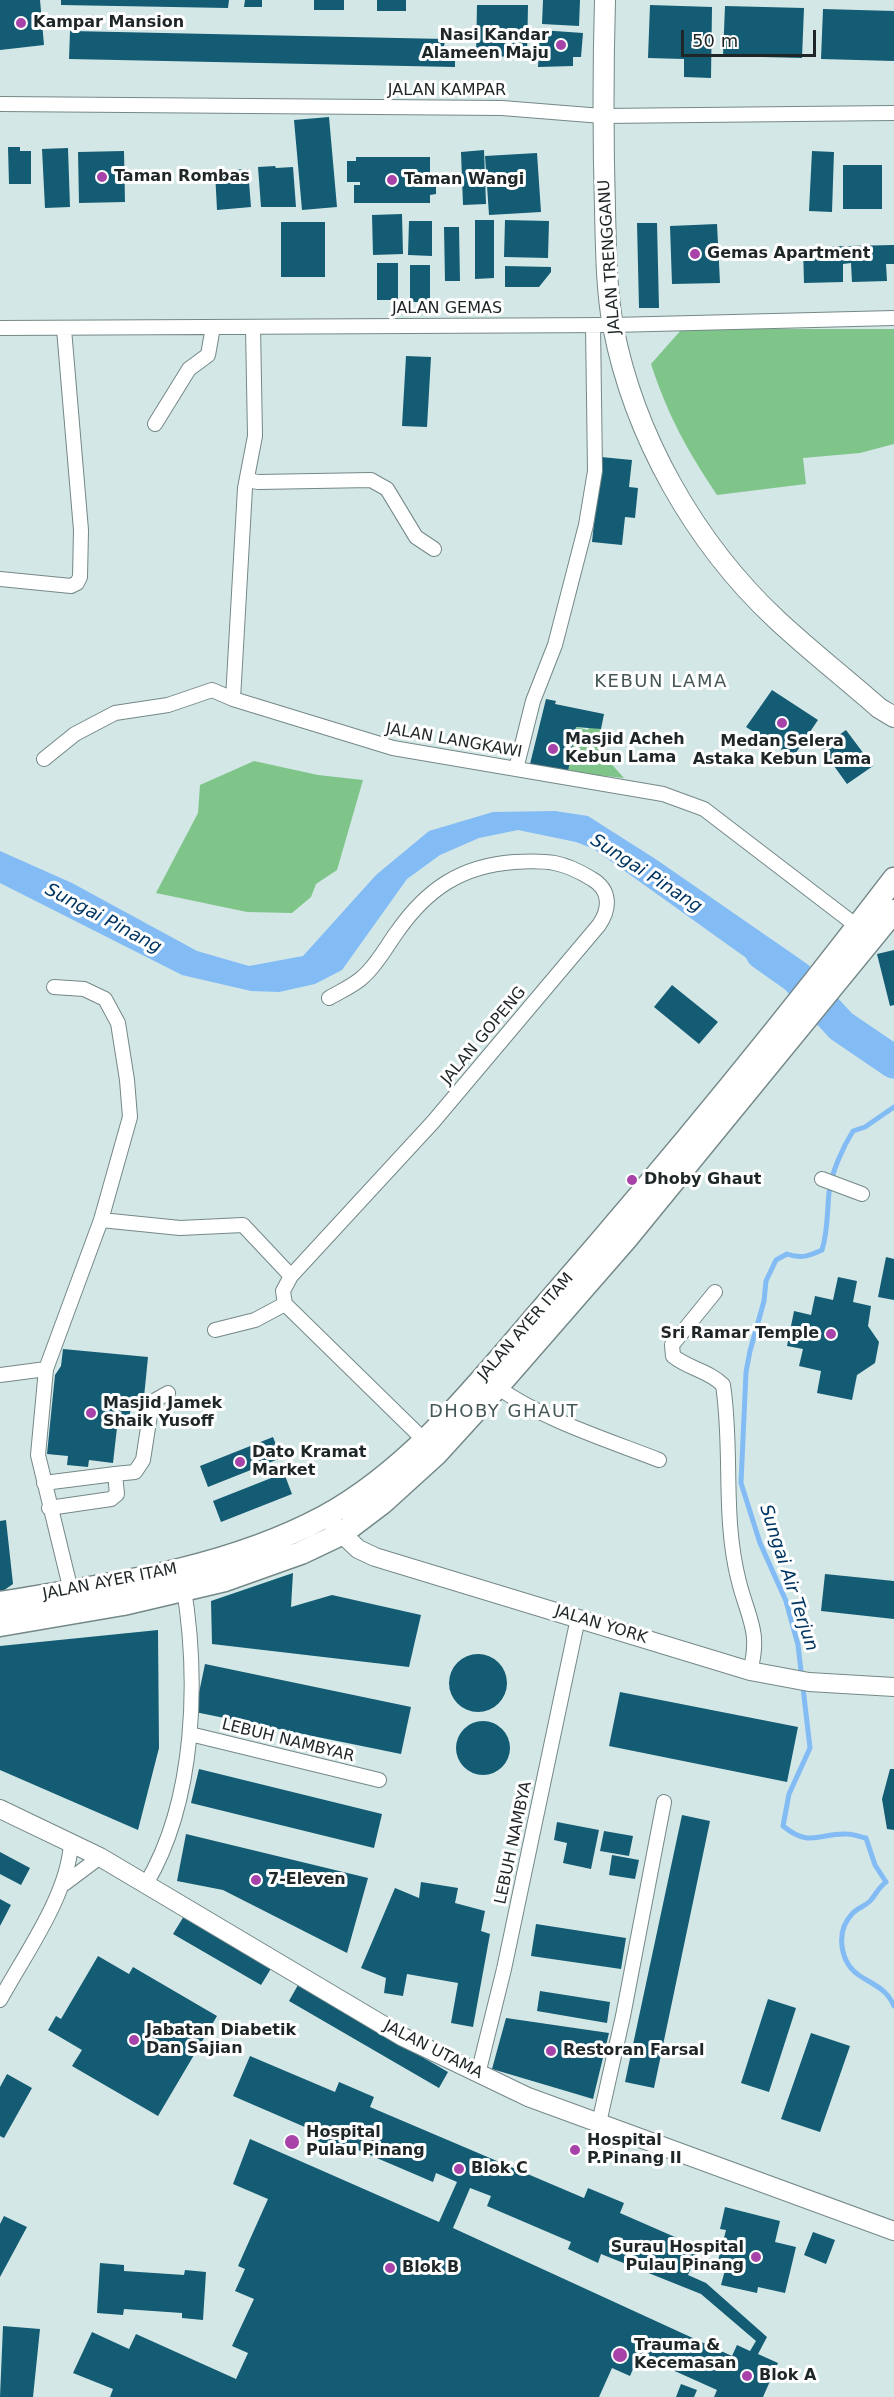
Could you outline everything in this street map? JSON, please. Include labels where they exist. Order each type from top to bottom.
[{"type":"main road","name":"JALAN TRENGGANU","points":[[605,0],[602,116],[606,239],[603,325],[624,373],[647,437],[677,495],[711,544],[775,619],[887,712],[894,726]]},
{"type":"main road","name":"JALAN AYER ITAM","points":[[0,1603],[71,1591],[183,1580],[301,1553],[341,1534],[382,1503],[428,1461],[497,1387],[626,1239],[865,932],[894,879]]},
{"type":"main road","name":"JALAN AYER ITAM","points":[[865,932],[894,912]]},
{"type":"main road","name":"JALAN AYER ITAM","points":[[0,1625],[123,1605],[326,1516],[375,1482],[425,1441],[797,1018]]},
{"type":"street","name":"JALAN KAMPAR","points":[[0,104],[502,108],[602,116],[894,113]]},
{"type":"street","name":"JALAN GEMAS","points":[[0,328],[603,325],[894,318]]},
{"type":"street","points":[[516,769],[533,701],[555,645],[586,525],[595,471],[603,325]]},
{"type":"street","points":[[155,424],[189,369],[208,355],[213,327]]},
{"type":"street","points":[[233,699],[247,480],[255,436],[253,327]]},
{"type":"street","points":[[0,579],[71,586],[77,583],[80,577],[81,530],[64,329]]},
{"type":"street","points":[[247,480],[258,482],[371,480],[387,489],[416,537],[434,549]]},
{"type":"street","name":"JALAN LANGKAWI","points":[[44,759],[75,734],[115,713],[168,705],[212,690],[233,699],[393,748],[663,794],[704,808],[865,932]]},
{"type":"street","name":"JALAN GOPENG","points":[[291,1276],[433,1122],[599,925],[608,905],[606,893],[599,883],[572,867],[555,862],[504,863],[464,872],[426,897],[397,932],[382,957],[363,977],[329,998]]},
{"type":"street","points":[[54,987],[84,989],[105,999],[118,1023],[130,1117],[101,1220],[46,1369],[38,1455],[71,1591]]},
{"type":"street","points":[[822,1179],[862,1194]]},
{"type":"street","points":[[101,1220],[180,1228],[243,1225],[291,1276],[283,1291],[285,1304],[425,1441]]},
{"type":"street","points":[[715,1292],[672,1345],[674,1356],[681,1362],[712,1374],[723,1385],[727,1500],[738,1581],[755,1633],[750,1671]]},
{"type":"street","points":[[215,1330],[255,1320],[285,1304]]},
{"type":"street","points":[[0,1375],[46,1369]]},
{"type":"street","points":[[497,1387],[512,1397],[585,1431],[658,1460]]},
{"type":"street","points":[[44,1483],[135,1472],[143,1460],[152,1402],[168,1393]]},
{"type":"street","points":[[50,1508],[111,1499],[117,1494],[115,1474]]},
{"type":"street","name":"JALAN YORK","points":[[326,1516],[358,1549],[375,1557],[750,1671],[809,1682],[894,1687]]},
{"type":"street","points":[[146,1884],[159,1862],[176,1814],[190,1734],[191,1658],[183,1580]]},
{"type":"street","name":"LEBUH NAMBYA","points":[[478,2074],[504,1969],[578,1618]]},
{"type":"street","name":"LEBUH NAMBYAR","points":[[190,1734],[379,1780]]},
{"type":"street","points":[[599,2123],[623,2016],[664,1802]]},
{"type":"street","name":"JALAN UTAMA","points":[[0,1809],[100,1857],[403,2037],[478,2074],[528,2097],[894,2231]]},
{"type":"street","points":[[0,2000],[64,1884],[71,1842]]},
{"type":"street","points":[[64,1884],[100,1857]]},
{"type":"green space","points":[[682,329],[894,329],[894,444],[860,453],[803,458],[806,484],[717,495],[679,432],[651,364]]},
{"type":"green space","points":[[589,726],[601,729],[597,748],[624,778],[568,772],[576,727],[588,730]]},
{"type":"green space","points":[[254,761],[318,775],[363,780],[337,870],[316,884],[311,897],[292,913],[247,912],[156,893],[198,813],[200,785]]},
{"type":"water","points":[[555,811],[588,816],[657,860],[810,966],[791,990],[594,849],[576,842],[518,830],[479,838],[440,855],[407,879],[342,970],[315,984],[279,992],[251,991],[182,975],[0,883],[0,851],[72,883],[197,951],[249,966],[303,956],[376,875],[429,831],[493,812]]},
{"type":"building","name":"Kampar Mansion","points":[[0,0],[40,0],[44,45],[0,50]]},
{"type":"building","points":[[61,0],[229,0],[228,8],[61,5]]},
{"type":"building","points":[[245,0],[262,0],[262,7],[244,7]]},
{"type":"building","points":[[314,0],[344,0],[344,10],[314,10]]},
{"type":"building","points":[[377,0],[406,0],[406,11],[377,11]]},
{"type":"building","points":[[543,0],[580,0],[579,26],[542,24]]},
{"type":"building","points":[[477,5],[528,5],[527,57],[476,56]]},
{"type":"building","points":[[650,5],[712,7],[711,78],[684,77],[684,59],[648,58]]},
{"type":"building","points":[[725,6],[804,8],[802,58],[723,56]]},
{"type":"building","points":[[823,9],[894,11],[894,61],[821,59]]},
{"type":"building","name":"Nasi Kandar Alameen Maju","points":[[540,30],[583,33],[581,57],[573,57],[573,66],[538,67]]},
{"type":"building","points":[[70,31],[445,39],[444,47],[455,47],[455,67],[69,59]]},
{"type":"building","points":[[329,117],[337,207],[302,210],[294,120]]},
{"type":"building","points":[[8,147],[20,147],[20,151],[31,151],[31,184],[9,184]]},
{"type":"building","points":[[68,148],[70,207],[45,208],[42,149]]},
{"type":"building","points":[[484,150],[486,204],[463,205],[461,152]]},
{"type":"building","name":"Taman Rombas","points":[[124,151],[125,202],[79,203],[78,152]]},
{"type":"building","points":[[812,151],[834,152],[832,212],[809,211]]},
{"type":"building","points":[[537,153],[541,212],[489,215],[485,156]]},
{"type":"building","name":"Taman Wangi","points":[[356,157],[430,157],[430,177],[436,177],[436,194],[430,195],[430,203],[354,203],[354,185],[360,185],[360,182],[347,182],[347,161],[356,161]]},
{"type":"building","points":[[843,165],[882,165],[882,209],[843,209]]},
{"type":"building","points":[[275,166],[276,168],[293,167],[296,207],[261,207],[258,167]]},
{"type":"building","points":[[248,169],[251,207],[217,210],[215,171]]},
{"type":"building","points":[[402,214],[403,254],[373,255],[372,215]]},
{"type":"building","points":[[475,220],[494,220],[494,278],[475,279]]},
{"type":"building","points":[[505,220],[549,221],[548,258],[504,257]]},
{"type":"building","points":[[409,221],[432,221],[432,256],[408,255]]},
{"type":"building","points":[[281,222],[325,222],[325,277],[281,277]]},
{"type":"building","points":[[637,223],[657,223],[659,308],[639,308]]},
{"type":"building","name":"Gemas Apartment","points":[[717,224],[720,283],[672,284],[670,226]]},
{"type":"building","points":[[444,227],[459,227],[460,281],[445,281]]},
{"type":"building","points":[[894,245],[894,264],[886,264],[887,281],[852,282],[851,263],[843,264],[843,282],[804,283],[803,247]]},
{"type":"building","points":[[377,263],[398,263],[398,300],[377,300]]},
{"type":"building","points":[[410,265],[430,265],[430,302],[410,302]]},
{"type":"building","points":[[505,266],[551,267],[551,272],[539,287],[505,287]]},
{"type":"building","points":[[406,356],[431,357],[427,427],[402,426]]},
{"type":"building","points":[[601,457],[632,460],[629,487],[638,488],[635,518],[625,517],[622,545],[592,542]]},
{"type":"building","name":"Medan Selera Astaka Kebun Lama","points":[[772,690],[818,720],[793,757],[746,727]]},
{"type":"building","name":"Masjid Acheh Kebun Lama","points":[[546,699],[556,701],[555,704],[604,714],[601,729],[576,727],[568,772],[530,764]]},
{"type":"building","points":[[846,730],[873,766],[847,784],[821,748]]},
{"type":"building","points":[[894,950],[894,1005],[890,1006],[877,954]]},
{"type":"building","points":[[672,985],[718,1022],[699,1044],[654,1007]]},
{"type":"building","points":[[886,1257],[894,1259],[894,1300],[878,1297]]},
{"type":"building","name":"Sri Ramar Temple","points":[[838,1277],[857,1281],[853,1302],[871,1306],[868,1326],[879,1342],[875,1363],[857,1375],[852,1400],[817,1393],[821,1371],[799,1366],[803,1349],[787,1346],[794,1311],[811,1315],[815,1296],[833,1300]]},
{"type":"building","name":"Masjid Jamek Shaik Yusoff","points":[[63,1349],[148,1357],[143,1407],[131,1406],[129,1420],[118,1419],[113,1463],[89,1460],[88,1467],[67,1465],[68,1456],[47,1454],[55,1375],[61,1366]]},
{"type":"building","name":"Dato Kramat Market","points":[[273,1437],[281,1458],[208,1487],[200,1466]]},
{"type":"building","name":"Dato Kramat Market","points":[[284,1473],[292,1494],[221,1522],[213,1501]]},
{"type":"building","points":[[6,1520],[13,1584],[0,1593],[0,1521]]},
{"type":"building","points":[[293,1573],[291,1607],[332,1595],[421,1615],[409,1667],[212,1644],[211,1601]]},
{"type":"building","points":[[825,1574],[894,1581],[894,1619],[821,1611]]},
{"type":"building","points":[[158,1630],[159,1748],[138,1830],[0,1770],[0,1646]]},
{"type":"building","points":[[478,1654],[489,1656],[502,1667],[507,1683],[505,1694],[494,1707],[478,1712],[467,1710],[454,1699],[449,1683],[451,1672],[462,1659]]},
{"type":"building","points":[[205,1664],[411,1707],[401,1754],[195,1712]]},
{"type":"building","points":[[620,1692],[798,1727],[787,1782],[609,1746]]},
{"type":"building","points":[[483,1721],[493,1723],[502,1729],[508,1738],[510,1748],[508,1758],[502,1767],[493,1773],[483,1775],[473,1773],[464,1767],[458,1758],[456,1748],[458,1738],[464,1729],[473,1723]]},
{"type":"building","points":[[199,1769],[382,1814],[374,1848],[191,1803]]},
{"type":"building","points":[[890,1769],[894,1769],[894,1830],[887,1829],[882,1799]]},
{"type":"building","points":[[682,1815],[710,1821],[654,2088],[625,2082]]},
{"type":"building","points":[[557,1822],[599,1830],[591,1869],[563,1863],[567,1843],[554,1840]]},
{"type":"building","points":[[604,1831],[633,1836],[629,1856],[600,1851]]},
{"type":"building","points":[[186,1834],[368,1878],[347,1953],[223,1890],[177,1881]]},
{"type":"building","points":[[0,1852],[30,1868],[21,1885],[0,1874]]},
{"type":"building","points":[[612,1855],[639,1860],[635,1879],[609,1875]]},
{"type":"building","points":[[421,1882],[458,1888],[455,1903],[485,1911],[481,1931],[490,1934],[473,2027],[451,2023],[458,1983],[407,1974],[403,1996],[384,1993],[386,1978],[361,1968],[395,1888],[419,1898]]},
{"type":"building","points":[[0,1899],[11,1905],[0,1926]]},
{"type":"building","points":[[184,1916],[272,1967],[261,1985],[173,1934]]},
{"type":"building","points":[[536,1924],[626,1938],[621,1969],[531,1956]]},
{"type":"building","name":"Jabatan Diabetik Dan Sajian","points":[[98,1956],[129,1974],[133,1967],[217,2016],[158,2116],[72,2066],[82,2050],[48,2030],[56,2016],[61,2019]]},
{"type":"building","points":[[298,1985],[448,2072],[439,2088],[289,2001]]},
{"type":"building","points":[[540,1991],[610,2002],[607,2023],[537,2011]]},
{"type":"building","points":[[768,1999],[796,2008],[769,2092],[741,2083]]},
{"type":"building","name":"Restoran Farsal","points":[[506,2018],[609,2033],[593,2099],[492,2069]]},
{"type":"building","points":[[811,2033],[850,2046],[820,2132],[781,2119]]},
{"type":"building","name":"Blok B","points":[[250,2056],[335,2092],[339,2082],[374,2097],[370,2107],[584,2198],[588,2188],[624,2203],[620,2213],[700,2248],[688,2275],[706,2283],[767,2337],[758,2354],[778,2363],[763,2397],[714,2397],[717,2390],[639,2355],[630,2376],[612,2368],[599,2397],[110,2397],[113,2389],[73,2373],[92,2332],[129,2349],[136,2334],[236,2379],[248,2353],[232,2346],[254,2299],[235,2291],[245,2269],[238,2266],[268,2199],[233,2184],[250,2139],[439,2222],[457,2182],[436,2173],[433,2182],[351,2147],[349,2154],[318,2141],[321,2134],[233,2096]],"holes":[[[470,2188],[491,2196],[487,2206],[571,2242],[568,2249],[598,2263],[601,2254],[701,2294],[756,2341],[750,2351],[737,2345],[732,2356],[453,2228]]]},
{"type":"building","points":[[7,2074],[32,2088],[4,2138],[0,2136],[0,2087]]},
{"type":"building","name":"Surau Hospital Pulau Pinang","points":[[725,2207],[780,2221],[775,2242],[796,2247],[785,2293],[758,2287],[757,2293],[721,2285],[725,2270],[716,2268],[726,2230],[720,2229]]},
{"type":"building","points":[[4,2216],[27,2227],[0,2277],[0,2224]]},
{"type":"building","points":[[813,2232],[835,2240],[826,2264],[804,2255]]},
{"type":"building","points":[[100,2263],[124,2265],[124,2271],[184,2275],[185,2270],[206,2272],[203,2320],[182,2318],[182,2313],[124,2309],[123,2315],[97,2313]]},
{"type":"building","points":[[3,2326],[40,2329],[33,2397],[0,2397]]},
{"type":"building","points":[[681,2384],[697,2390],[694,2397],[676,2397]]},
{"type":"waterway","name":"Sungai Pinang","points":[[762,953],[796,977],[841,1026],[894,1062]]},
{"type":"waterway","name":"Sungai Air Terjun","points":[[894,1107],[865,1127],[853,1131],[845,1145],[830,1185],[822,1250],[805,1256],[787,1254],[776,1260],[766,1281],[764,1301],[746,1372],[741,1483],[760,1543],[786,1601],[798,1645],[810,1748],[789,1794],[783,1826],[792,1833],[808,1838],[837,1834],[866,1838],[875,1865],[886,1882],[869,1902],[854,1912],[847,1921],[843,1929],[842,1947],[853,1970],[884,1991],[894,2006]]},
{"type":"place","name":"Kampar Mansion","points":[[21,23]]},
{"type":"place","name":"Nasi Kandar Alameen Maju","points":[[561,45]]},
{"type":"place","name":"Taman Rombas","points":[[102,177]]},
{"type":"place","name":"Taman Wangi","points":[[392,180]]},
{"type":"place","name":"Gemas Apartment","points":[[695,254]]},
{"type":"place","name":"Medan Selera Astaka Kebun Lama","points":[[782,723]]},
{"type":"place","name":"Masjid Acheh Kebun Lama","points":[[553,749]]},
{"type":"place","name":"Dhoby Ghaut","points":[[632,1180]]},
{"type":"place","name":"Sri Ramar Temple","points":[[831,1334]]},
{"type":"place","name":"Masjid Jamek Shaik Yusoff","points":[[91,1413]]},
{"type":"place","name":"Dato Kramat Market","points":[[240,1462]]},
{"type":"place","name":"7-Eleven","points":[[256,1880]]},
{"type":"place","name":"Jabatan Diabetik Dan Sajian","points":[[134,2040]]},
{"type":"place","name":"Restoran Farsal","points":[[551,2051]]},
{"type":"place","name":"Hospital Pulau Pinang","points":[[292,2142]]},
{"type":"place","name":"Hospital P.Pinang II","points":[[575,2150]]},
{"type":"place","name":"Blok C","points":[[459,2169]]},
{"type":"place","name":"Surau Hospital Pulau Pinang","points":[[756,2257]]},
{"type":"place","name":"Blok B","points":[[390,2268]]},
{"type":"place","name":"Trauma & Kecemasan","points":[[620,2355]]},
{"type":"place","name":"Blok A","points":[[747,2376]]},
{"type":"district","name":"KEBUN LAMA","points":[[661,682]]},
{"type":"district","name":"DHOBY GHAUT","points":[[504,1412]]}]
